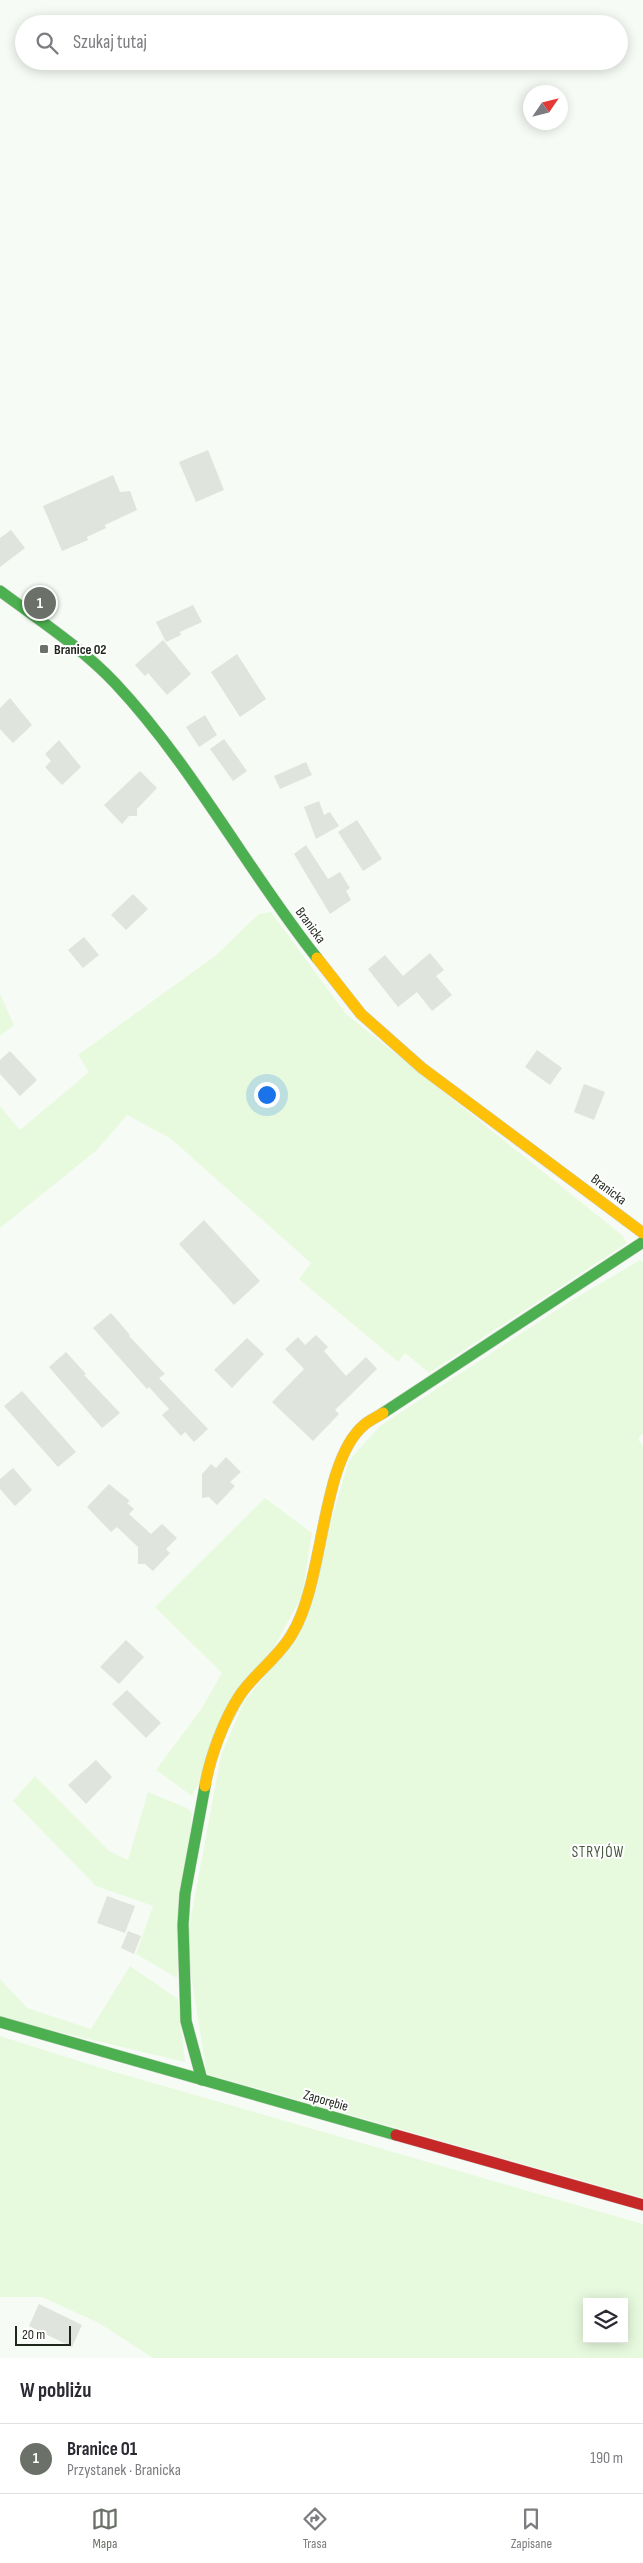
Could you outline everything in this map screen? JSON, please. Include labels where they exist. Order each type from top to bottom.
[{"type":"street","name":"Branicka","points":[[0,591],[69,642],[115,683],[169,749],[308,947],[361,1014],[430,1073],[643,1233]]},
{"type":"street","points":[[202,2080],[186,2021],[183,1925],[185,1894],[210,1758],[240,1695],[292,1635],[308,1601],[323,1526],[345,1451],[363,1426],[464,1358],[605,1269],[643,1242]]},
{"type":"street","name":"Zaporębie","points":[[0,2022],[643,2205]]},
{"type":"green space","points":[[271,912],[346,1014],[622,1235],[627,1243],[429,1373],[405,1353],[398,1362],[299,1279],[311,1263],[170,1138],[127,1115],[97,1150],[0,1228],[0,1106],[20,1130],[89,1072],[78,1055],[215,956],[259,914]]},
{"type":"green space","points":[[0,994],[14,1025],[0,1036]]},
{"type":"green space","points":[[640,1260],[643,1262],[643,1433],[638,1439],[643,1446],[643,2198],[207,2074],[186,1944],[221,1755],[245,1700],[297,1637],[349,1460],[380,1426],[569,1302]]},
{"type":"green space","points":[[265,1498],[312,1533],[302,1596],[192,1796],[156,1770],[202,1708],[222,1673],[155,1607]]},
{"type":"green space","points":[[35,1776],[109,1851],[128,1860],[148,1792],[187,1808],[192,1813],[177,1978],[136,1954],[153,1906],[96,1886],[13,1801]]},
{"type":"green space","points":[[130,1966],[178,1999],[185,2062],[0,2018],[0,1979],[27,2008],[91,2029]]},
{"type":"green space","points":[[0,2036],[101,2068],[643,2224],[643,2358],[153,2358],[99,2323],[42,2297],[0,2297]]},
{"type":"building","points":[[208,450],[224,490],[196,502],[179,462]]},
{"type":"building","points":[[113,475],[120,492],[130,491],[137,510],[105,525],[106,528],[87,537],[88,540],[62,551],[43,506]]},
{"type":"building","points":[[11,530],[25,548],[0,567],[0,538]]},
{"type":"building","points":[[193,605],[202,622],[180,632],[181,635],[166,642],[156,622]]},
{"type":"building","points":[[163,640],[191,674],[167,695],[148,673],[145,676],[135,665]]},
{"type":"building","points":[[237,654],[266,699],[240,717],[211,672]]},
{"type":"building","points":[[10,698],[32,725],[13,743],[0,729],[0,708]]},
{"type":"building","points":[[205,715],[217,735],[199,747],[186,727]]},
{"type":"building","points":[[224,739],[247,771],[233,781],[210,749]]},
{"type":"building","points":[[59,740],[81,767],[62,785],[45,767],[51,761],[45,754]]},
{"type":"building","points":[[306,762],[312,775],[280,789],[274,776]]},
{"type":"building","points":[[140,771],[157,788],[137,809],[137,816],[129,816],[122,824],[104,805]]},
{"type":"building","points":[[319,801],[324,815],[330,812],[339,826],[316,839],[304,807]]},
{"type":"building","points":[[357,820],[382,859],[363,871],[338,832]]},
{"type":"building","points":[[306,845],[328,879],[340,872],[350,888],[346,891],[351,900],[330,914],[294,854]]},
{"type":"building","points":[[133,894],[148,909],[126,930],[111,915]]},
{"type":"building","points":[[84,937],[99,955],[83,968],[68,950]]},
{"type":"building","points":[[430,953],[444,970],[436,976],[452,995],[432,1011],[417,992],[398,1007],[368,969],[385,955],[403,976]]},
{"type":"building","points":[[537,1050],[562,1068],[550,1085],[525,1067]]},
{"type":"building","points":[[10,1051],[37,1080],[20,1096],[0,1074],[0,1060]]},
{"type":"building","points":[[584,1084],[605,1092],[594,1120],[574,1112]]},
{"type":"building","points":[[204,1220],[260,1281],[234,1305],[179,1244]]},
{"type":"building","points":[[111,1313],[129,1336],[165,1374],[159,1378],[208,1429],[194,1442],[185,1432],[181,1436],[162,1415],[169,1409],[149,1387],[147,1389],[93,1328]]},
{"type":"building","points":[[316,1335],[328,1347],[324,1351],[346,1376],[366,1357],[377,1369],[335,1410],[339,1414],[313,1441],[272,1402],[304,1369],[285,1349],[298,1337],[305,1345]]},
{"type":"building","points":[[247,1338],[264,1354],[232,1388],[214,1370]]},
{"type":"building","points":[[66,1352],[86,1374],[84,1375],[120,1413],[102,1428],[49,1367]]},
{"type":"building","points":[[22,1391],[76,1452],[58,1467],[4,1406]]},
{"type":"building","points":[[226,1457],[241,1472],[230,1482],[235,1486],[217,1505],[209,1497],[202,1498],[202,1474],[211,1464],[216,1468]]},
{"type":"building","points":[[13,1468],[32,1490],[15,1506],[0,1489],[0,1479]]},
{"type":"building","points":[[109,1484],[130,1501],[127,1503],[134,1509],[129,1514],[151,1534],[162,1524],[177,1538],[166,1549],[170,1553],[153,1571],[145,1564],[138,1564],[138,1547],[117,1527],[111,1532],[87,1507]]},
{"type":"building","points":[[126,1640],[144,1657],[119,1684],[100,1667]]},
{"type":"building","points":[[127,1690],[161,1723],[146,1738],[112,1704]]},
{"type":"building","points":[[96,1760],[112,1777],[86,1804],[68,1785]]},
{"type":"building","points":[[107,1896],[135,1906],[125,1933],[97,1923]]},
{"type":"building","points":[[128,1931],[141,1936],[134,1954],[121,1948]]},
{"type":"building","points":[[39,2304],[82,2325],[72,2347],[29,2326]]},
{"type":"traffic: fast","points":[[0,591],[89,658],[115,683],[143,715],[195,783],[267,890],[317,958]]},
{"type":"traffic: fast","points":[[383,1413],[643,1242]]},
{"type":"traffic: fast","points":[[202,2080],[186,2021],[183,1925],[185,1894],[205,1786]]},
{"type":"traffic: fast","points":[[0,2022],[396,2135]]},
{"type":"traffic: slow","points":[[317,958],[361,1014],[422,1068],[643,1233]]},
{"type":"traffic: slow","points":[[205,1786],[210,1763],[228,1715],[246,1687],[287,1642],[303,1611],[311,1584],[331,1493],[339,1466],[350,1442],[364,1425],[383,1413]]},
{"type":"traffic: jam","points":[[396,2135],[643,2205]]},
{"type":"place","name":"Branice 01","points":[[40,603]]},
{"type":"place","name":"Branice 02","points":[[44,649]]},
{"type":"district","name":"STRYJÓW","points":[[598,1852]]}]
